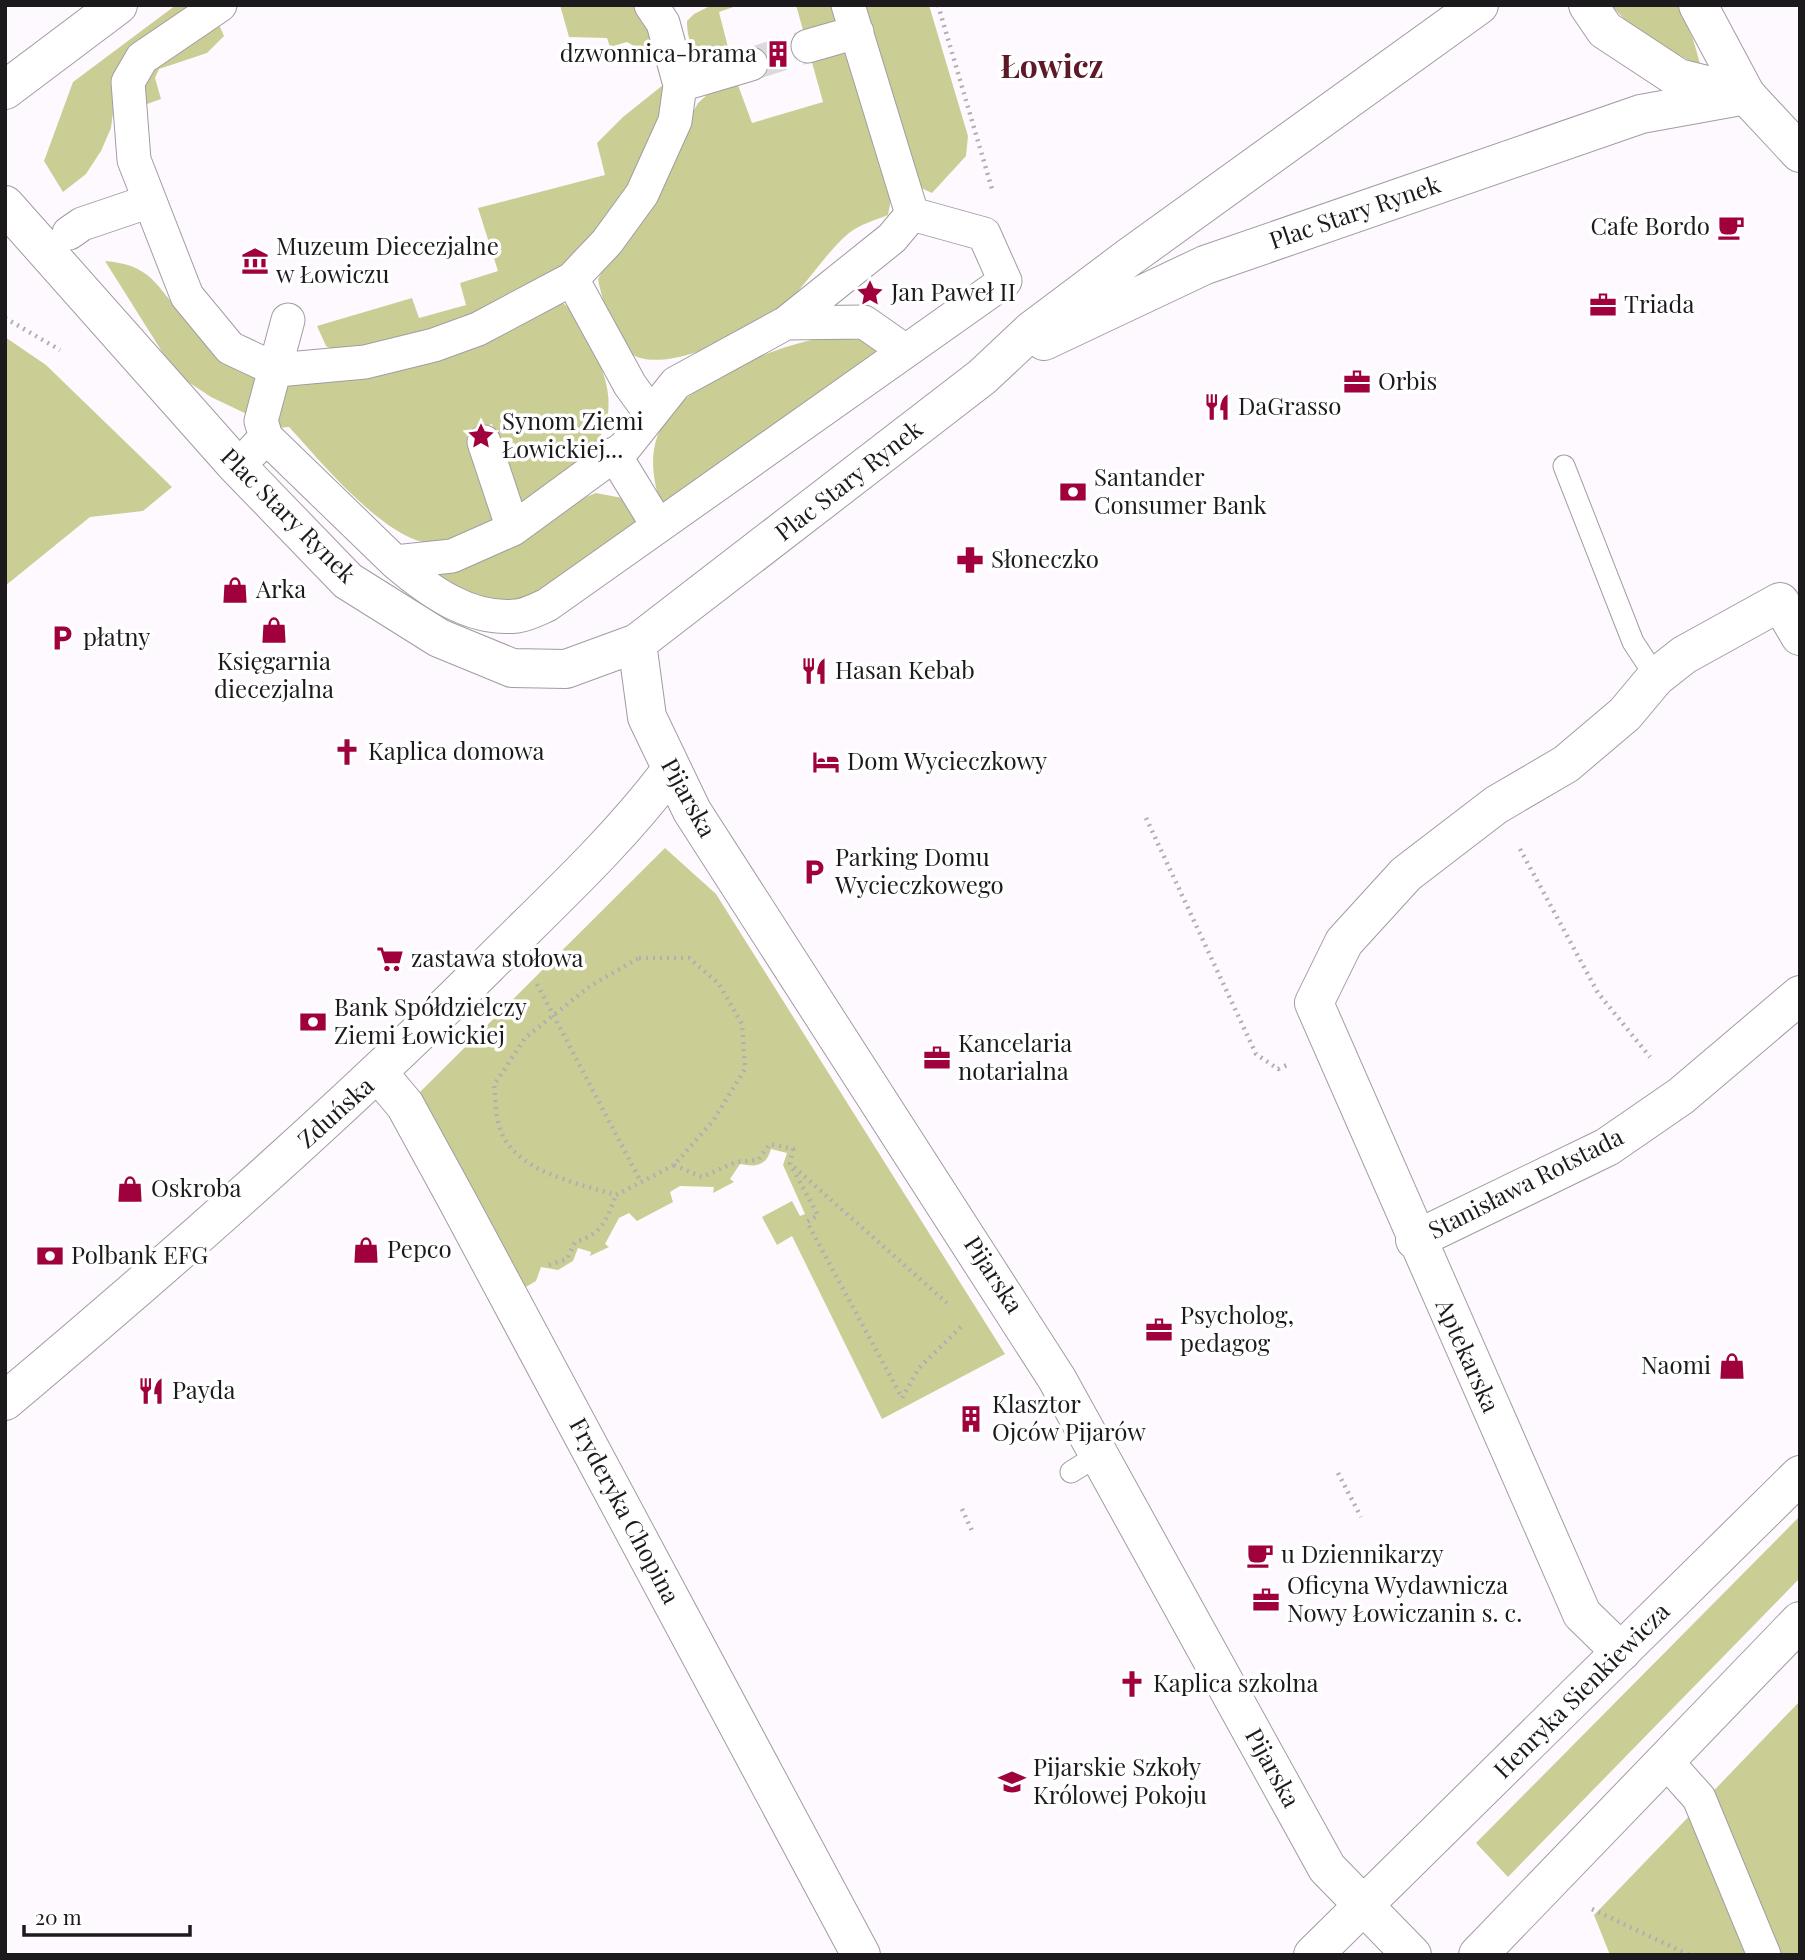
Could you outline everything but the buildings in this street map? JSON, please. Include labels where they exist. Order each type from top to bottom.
[{"type":"street","points":[[5,89],[118,5]]},
{"type":"street","points":[[220,5],[142,58],[128,82],[134,160],[187,296],[230,348],[277,370],[365,362],[434,345],[478,329],[572,279],[607,242],[642,194],[675,121],[680,85],[663,23],[651,5]]},
{"type":"street","name":"Plac Stary Rynek","points":[[5,205],[239,468],[348,581],[439,638],[512,668],[566,669],[637,643],[982,377],[1031,331],[1479,5]]},
{"type":"street","points":[[1588,5],[1605,30],[1678,78],[1746,95]]},
{"type":"street","points":[[1698,5],[1746,95],[1800,153]]},
{"type":"street","points":[[808,46],[852,19],[912,214]]},
{"type":"street","points":[[680,85],[751,64]]},
{"type":"street","name":"Plac Stary Rynek","points":[[982,377],[1038,344],[1205,265],[1641,114],[1746,95]]},
{"type":"street","points":[[69,233],[82,224],[150,201]]},
{"type":"street","points":[[396,562],[452,556],[513,529],[625,447],[676,383],[786,323],[892,238],[912,214]]},
{"type":"street","points":[[288,320],[277,370],[261,421],[266,437],[396,562],[430,591],[467,609],[494,616],[519,616],[547,605],[1005,281],[984,234],[912,214]]},
{"type":"street","points":[[572,279],[630,385],[651,414]]},
{"type":"street","points":[[786,323],[864,323],[904,350]]},
{"type":"street","points":[[239,468],[266,437]]},
{"type":"street","points":[[484,442],[513,529]]},
{"type":"street","points":[[614,454],[659,526]]},
{"type":"street","points":[[1496,805],[1566,764],[1625,714],[1656,677],[1684,655],[1780,602],[1800,636]]},
{"type":"street","name":"Pijarska","points":[[637,643],[647,718],[692,811],[1058,1378],[1085,1463],[1327,1868],[1362,1905]]},
{"type":"street","name":"Zduńska","points":[[5,1401],[177,1256],[379,1074],[634,819],[671,770]]},
{"type":"street","name":"Aptekarska","points":[[1496,805],[1406,874],[1372,909],[1344,942],[1314,1003],[1415,1240],[1582,1614],[1621,1651]]},
{"type":"street","name":"Stanisława Rotstada","points":[[1415,1240],[1607,1147],[1681,1096],[1800,995]]},
{"type":"street","name":"Fryderyka Chopina","points":[[379,1074],[405,1105],[861,1955]]},
{"type":"street","name":"Henryka Sienkiewicza","points":[[1313,1955],[1800,1475]]},
{"type":"street","points":[[1478,1955],[1800,1621]]},
{"type":"street","points":[[1665,1760],[1699,1798],[1764,1955]]},
{"type":"street","points":[[1362,1905],[1412,1955]]},
{"type":"lane","points":[[1564,466],[1633,642],[1656,677]]},
{"type":"path","points":[[938,5],[994,194]]},
{"type":"path","points":[[5,318],[60,350]]},
{"type":"path","points":[[1496,805],[1598,993],[1681,1096]]},
{"type":"path","points":[[1146,818],[1256,1054],[1278,1069],[1334,1047]]},
{"type":"path","points":[[550,1265],[567,1259],[575,1242],[593,1236],[605,1222],[616,1195],[674,1165],[713,1121],[745,1069],[742,1024],[719,984],[688,958],[639,958],[590,986],[525,1038],[494,1085],[500,1130],[522,1159],[568,1181],[616,1195]]},
{"type":"path","points":[[532,975],[641,1182]]},
{"type":"path","points":[[674,1165],[702,1177],[736,1163],[758,1160],[770,1144],[793,1149],[790,1164],[818,1215],[807,1222],[902,1398],[919,1368],[967,1321],[790,1164]]},
{"type":"path","points":[[1338,1473],[1361,1517]]},
{"type":"path","points":[[962,1509],[973,1533]]},
{"type":"path","points":[[1583,1905],[1686,1954]]},
{"type":"green space","points":[[176,5],[201,5],[115,97],[111,128],[101,151],[86,174],[63,192],[44,161],[73,82]]},
{"type":"green space","points":[[560,5],[637,5],[654,41],[647,50],[636,55],[634,46],[627,42],[610,47],[607,38],[569,37]]},
{"type":"green space","points":[[712,5],[739,5],[719,12],[729,51],[723,57],[709,60],[692,45],[687,21],[694,14]]},
{"type":"green space","points":[[796,5],[835,5],[891,199],[888,215],[849,233],[787,303],[765,321],[704,350],[661,360],[643,359],[629,352],[619,338],[605,307],[598,279],[698,103],[708,94],[738,85],[752,123],[823,102]]},
{"type":"green space","points":[[863,5],[929,5],[968,136],[966,156],[932,193],[921,188],[914,178]]},
{"type":"green space","points":[[1611,5],[1677,5],[1693,39],[1701,67],[1636,32]]},
{"type":"green space","points":[[217,20],[224,36],[207,53],[159,69],[155,78],[161,99],[147,104],[141,100],[146,70]]},
{"type":"green space","points":[[663,85],[667,86],[650,153],[590,242],[550,275],[455,324],[377,348],[333,350],[326,346],[317,326],[412,298],[419,318],[466,305],[460,283],[498,271],[478,208],[605,175],[597,143],[623,117]]},
{"type":"green space","points":[[105,261],[122,263],[145,273],[195,327],[260,378],[253,417],[211,397],[176,374]]},
{"type":"green space","points":[[561,302],[572,311],[580,323],[605,379],[609,404],[605,425],[595,444],[581,461],[519,507],[492,424],[466,433],[495,519],[466,534],[435,543],[417,540],[397,531],[376,516],[336,479],[289,427],[277,428],[275,406],[290,382]]},
{"type":"green space","points":[[5,337],[46,365],[172,487],[143,511],[90,517],[5,586]]},
{"type":"green space","points":[[828,337],[860,340],[884,355],[663,512],[655,481],[653,459],[661,428],[673,411],[712,380],[760,356]]},
{"type":"green space","points":[[596,493],[622,498],[644,525],[533,603],[483,609],[436,576],[510,549],[571,506]]},
{"type":"green space","points":[[665,848],[716,894],[1005,1354],[882,1419],[792,1236],[777,1245],[762,1217],[792,1201],[800,1216],[805,1214],[783,1165],[787,1153],[771,1149],[766,1159],[759,1164],[740,1164],[730,1179],[734,1182],[713,1193],[714,1187],[680,1186],[670,1192],[673,1202],[637,1221],[629,1213],[619,1218],[605,1244],[609,1247],[590,1256],[591,1252],[578,1248],[573,1261],[558,1270],[541,1267],[536,1281],[519,1291],[419,1093]]},
{"type":"green space","points":[[1800,1516],[1800,1578],[1508,1877],[1476,1843]]},
{"type":"green space","points":[[1800,1701],[1800,1955],[1610,1955],[1594,1915]]},
{"type":"tunnel","points":[[751,64],[808,46]]},
{"type":"place","name":"dzwonnica-brama","points":[[778,54]]},
{"type":"place","name":"Cafe Bordo","points":[[1731,227]]},
{"type":"place","name":"Muzeum Diecezjalne w Łowiczu","points":[[255,261]]},
{"type":"place","name":"Jan Paweł II","points":[[870,293]]},
{"type":"place","name":"Triada","points":[[1603,305]]},
{"type":"place","name":"Orbis","points":[[1357,382]]},
{"type":"place","name":"DaGrasso","points":[[1217,407]]},
{"type":"place","name":"Synom Ziemi Łowickiej...","points":[[481,436]]},
{"type":"place","name":"Santander Consumer Bank","points":[[1073,492]]},
{"type":"place","name":"Słoneczko","points":[[970,560]]},
{"type":"place","name":"Arka","points":[[235,590]]},
{"type":"place","name":"Księgarnia diecezjalna","points":[[274,630]]},
{"type":"place","name":"płatny","points":[[62,638]]},
{"type":"place","name":"Hasan Kebab","points":[[814,671]]},
{"type":"place","name":"Kaplica domowa","points":[[347,752]]},
{"type":"place","name":"Dom Wycieczkowy","points":[[826,762]]},
{"type":"place","name":"Parking Domu Wycieczkowego","points":[[814,872]]},
{"type":"place","name":"zastawa stołowa","points":[[390,959]]},
{"type":"place","name":"Bank Spółdzielczy Ziemi Łowickiej","points":[[313,1022]]},
{"type":"place","name":"Kancelaria notarialna","points":[[937,1058]]},
{"type":"place","name":"Oskroba","points":[[130,1189]]},
{"type":"place","name":"Pepco","points":[[366,1250]]},
{"type":"place","name":"Polbank EFG","points":[[50,1256]]},
{"type":"place","name":"Psycholog, pedagog","points":[[1159,1330]]},
{"type":"place","name":"Naomi","points":[[1732,1366]]},
{"type":"place","name":"Payda","points":[[151,1391]]},
{"type":"place","name":"Klasztor Ojców Pijarów","points":[[971,1419]]},
{"type":"place","name":"u Dziennikarzy","points":[[1260,1555]]},
{"type":"place","name":"Oficyna Wydawnicza Nowy Łowiczanin s. c.","points":[[1266,1600]]},
{"type":"place","name":"Kaplica szkolna","points":[[1132,1684]]},
{"type":"place","name":"Pijarskie Szkoły Królowej Pokoju","points":[[1012,1782]]},
{"type":"district","name":"Łowicz","points":[[1052,67]]}]
